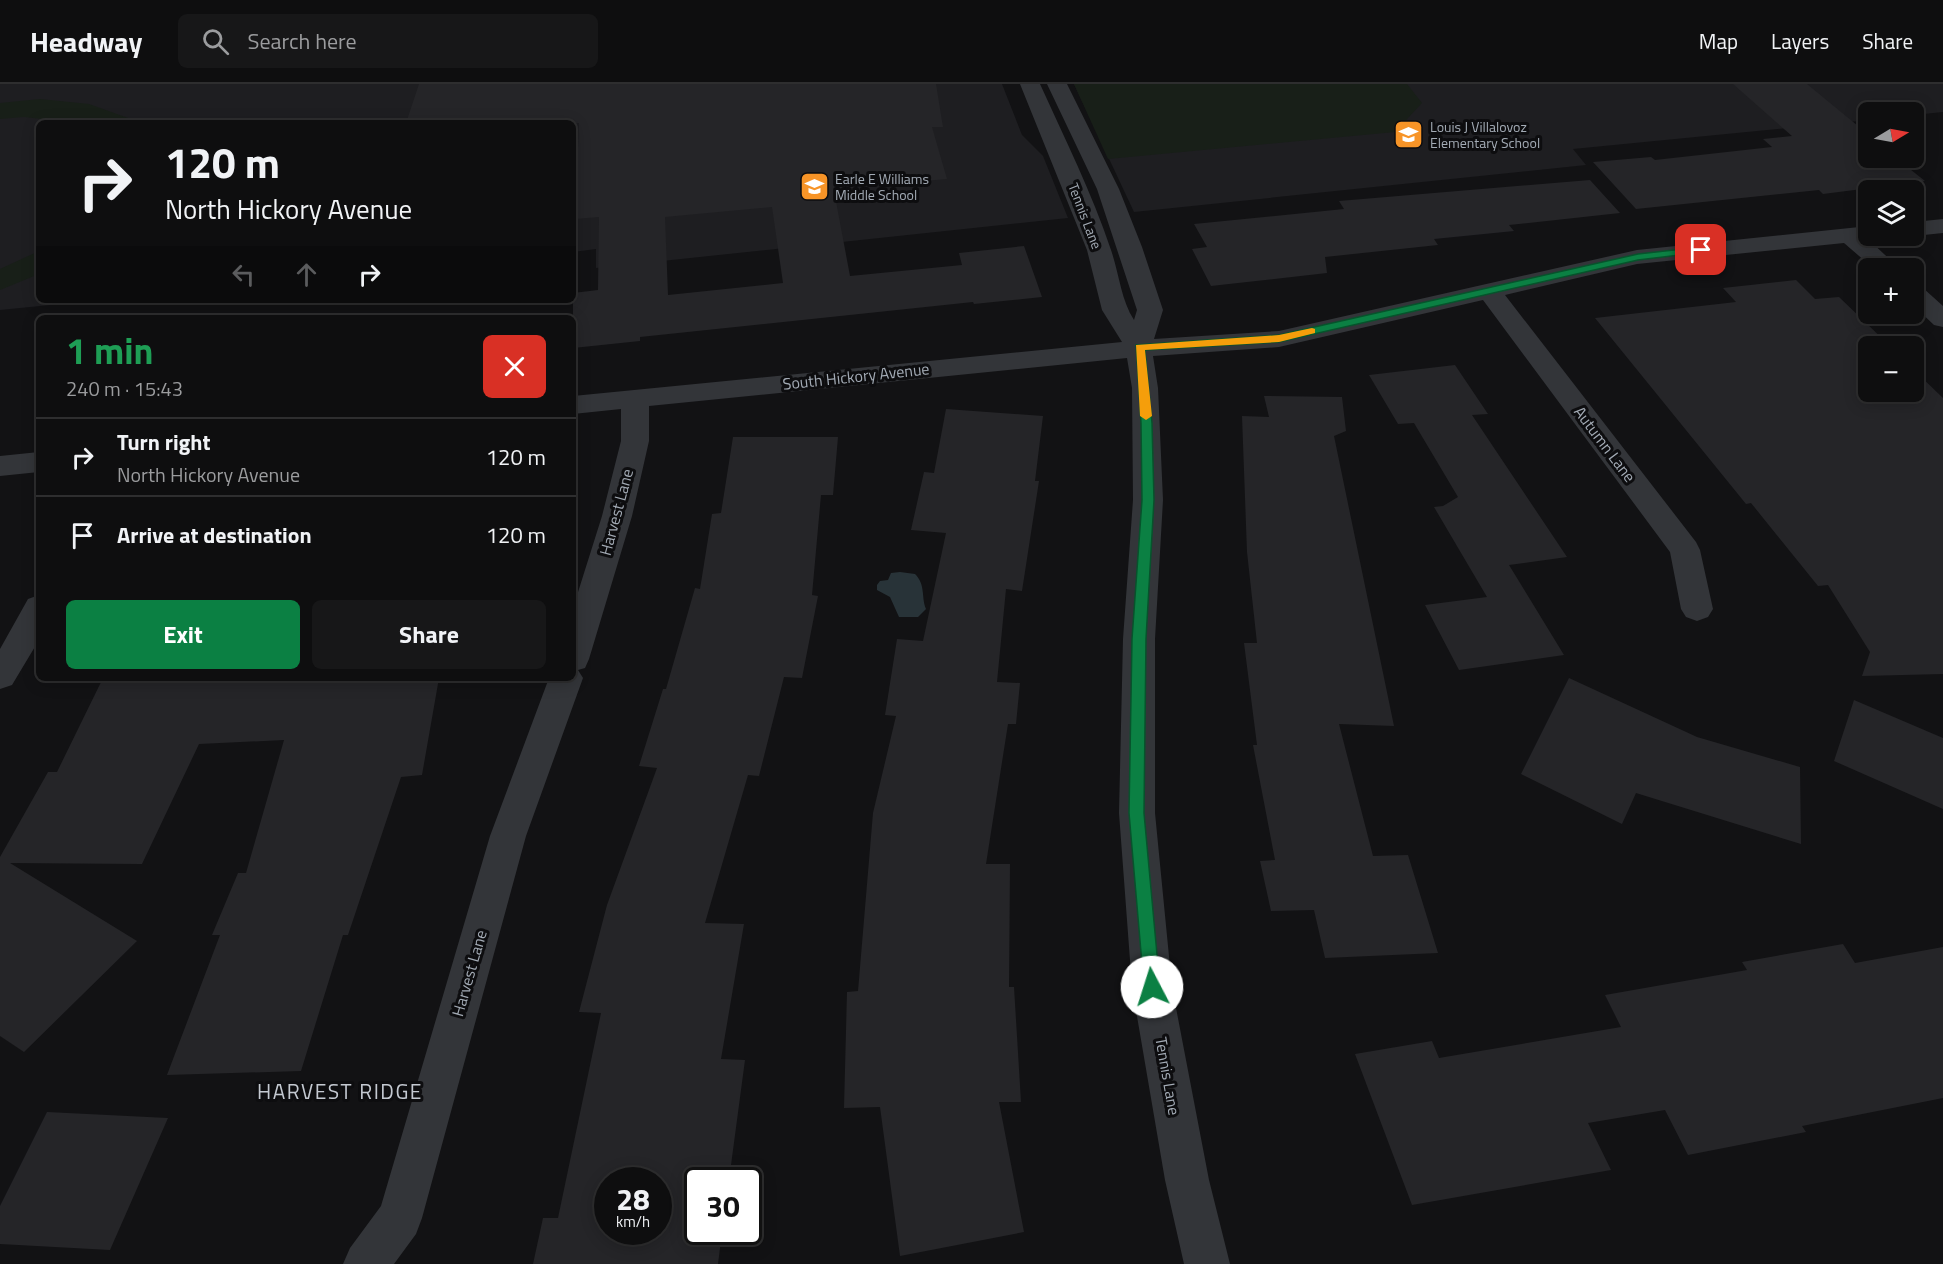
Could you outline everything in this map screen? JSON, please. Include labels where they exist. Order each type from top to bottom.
[{"type":"street","name":"Tennis Lane","points":[[1030,84],[1099,250],[1115,310],[1139,347]]},
{"type":"street","name":"Tennis Lane","points":[[1057,84],[1108,189],[1150,310],[1139,347],[1146,409],[1148,500],[1139,639],[1137,813],[1152,987],[1186,1180],[1207,1264]]},
{"type":"street","points":[[1924,228],[1943,226]]},
{"type":"street","name":"South Hickory Avenue","points":[[576,405],[1139,347],[1279,339],[1638,257],[1858,234]]},
{"type":"street","points":[[1869,246],[1879,258]]},
{"type":"street","name":"Autumn Lane","points":[[1488,290],[1685,550],[1697,609]]},
{"type":"street","points":[[1924,302],[1943,319]]},
{"type":"street","name":"Harvest Lane","points":[[576,648],[616,516],[635,441],[635,399]]},
{"type":"street","points":[[0,466],[36,462]]},
{"type":"street","points":[[0,676],[36,613]]},
{"type":"street","name":"Harvest Lane","points":[[366,1264],[400,1218],[508,836],[565,681]]},
{"type":"shaded area","name":"Earle E Williams Middle School","points":[[0,84],[1002,84],[1022,135],[1043,156],[1068,218],[596,268],[596,249],[576,252],[576,120],[36,120],[36,303],[70,303],[0,310]]},
{"type":"shaded area","name":"Louis J Villalovoz Elementary School","points":[[1074,84],[1943,84],[1943,112],[1924,114],[1924,102],[1858,102],[1858,121],[1573,149],[1586,165],[1134,212]]},
{"type":"shaded area","points":[[1074,84],[1407,84],[1422,103],[1395,132],[1108,159]]},
{"type":"shaded area","points":[[40,99],[89,104],[134,120],[51,120],[24,117],[0,119],[0,103]]},
{"type":"shaded area","points":[[36,252],[36,275],[0,290],[0,269]]},
{"type":"shaded area","points":[[891,573],[915,574],[921,582],[926,609],[918,617],[899,617],[890,597],[877,590],[880,581],[888,580]]},
{"type":"building","points":[[419,84],[936,84],[943,127],[932,127],[947,179],[856,187],[857,194],[835,196],[850,276],[962,265],[959,253],[1024,246],[1042,297],[974,304],[973,302],[640,337],[640,341],[576,348],[576,315],[573,315],[573,303],[576,303],[576,293],[598,290],[599,217],[576,219],[579,123],[576,123],[576,120],[407,120]],"holes":[[[772,207],[783,283],[668,295],[665,217]]]},
{"type":"building","points":[[1733,84],[1807,84],[1858,126],[1858,168],[1909,168],[1924,180],[1858,180],[1858,190],[1823,194],[1819,190],[1636,209],[1593,162],[1651,157],[1655,160],[1772,147],[1763,139],[1792,136]]},
{"type":"building","points":[[1590,180],[1620,213],[1509,225],[1514,231],[1434,239],[1438,245],[1325,257],[1327,273],[1211,286],[1192,249],[1207,247],[1194,224],[1344,209],[1339,201]]},
{"type":"building","points":[[1796,280],[1815,299],[1839,297],[1858,315],[1858,324],[1867,324],[1880,336],[1858,336],[1858,402],[1924,402],[1924,380],[1943,398],[1943,674],[1862,676],[1870,652],[1828,585],[1818,586],[1751,503],[1746,504],[1595,318],[1736,302],[1723,288]]},
{"type":"building","points":[[1455,365],[1488,414],[1472,415],[1567,557],[1509,565],[1564,655],[1459,670],[1425,605],[1487,597],[1434,507],[1443,506],[1458,497],[1414,423],[1398,424],[1369,375]]},
{"type":"building","points":[[1264,396],[1342,397],[1346,431],[1334,436],[1394,726],[1339,724],[1373,856],[1408,855],[1438,953],[1325,958],[1314,910],[1271,911],[1260,861],[1275,860],[1253,745],[1257,745],[1244,643],[1257,643],[1247,552],[1242,416],[1269,417]]},
{"type":"building","points":[[946,409],[1043,416],[1035,481],[1039,481],[1022,591],[1006,589],[997,682],[1020,683],[1016,724],[1008,724],[986,864],[1010,864],[1009,987],[1014,987],[1021,1102],[999,1102],[1024,1232],[900,1256],[880,1107],[844,1108],[847,992],[858,991],[873,813],[896,716],[885,715],[897,639],[923,641],[946,533],[911,530],[924,472],[934,473]]},
{"type":"building","points":[[733,437],[838,437],[833,495],[821,495],[812,595],[818,596],[802,678],[784,677],[759,776],[748,775],[705,923],[744,924],[721,1059],[745,1060],[731,1167],[684,1167],[684,1245],[720,1245],[718,1264],[533,1264],[543,1218],[558,1218],[601,1013],[579,1012],[607,905],[657,768],[639,766],[663,689],[666,689],[695,588],[700,589],[712,514],[721,513]]},
{"type":"building","points":[[1569,678],[1697,737],[1800,767],[1801,844],[1636,793],[1622,824],[1521,774]]},
{"type":"building","points":[[102,681],[438,681],[422,775],[401,777],[348,935],[343,935],[301,1071],[167,1075],[220,935],[212,935],[238,873],[246,873],[284,740],[199,744],[142,864],[10,863],[137,941],[24,1052],[0,1036],[0,857],[48,772],[57,772]]},
{"type":"building","points":[[1854,700],[1943,738],[1943,809],[1834,761]]},
{"type":"building","points":[[1843,944],[1855,963],[1943,947],[1943,1098],[1802,1126],[1806,1132],[1688,1155],[1665,1110],[1588,1123],[1611,1170],[1412,1205],[1355,1054],[1432,1041],[1439,1058],[1621,1027],[1605,995],[1747,970],[1742,962]]},
{"type":"building","points":[[47,1112],[168,1118],[110,1250],[0,1244],[0,1206]]},
{"type":"slow traffic","points":[[1146,416],[1145,388],[1139,347],[1279,339],[1312,331]]},
{"type":"place","name":"Louis J Villalovoz Elementary School","points":[[1409,135]]},
{"type":"place","name":"Earle E Williams Middle School","points":[[814,187]]},
{"type":"district","name":"HARVEST RIDGE","points":[[340,1092]]},
{"type":"route","points":[[1152,987],[1137,813],[1139,639],[1148,500],[1145,388],[1139,347],[1279,339],[1638,257],[1701,250]]}]
